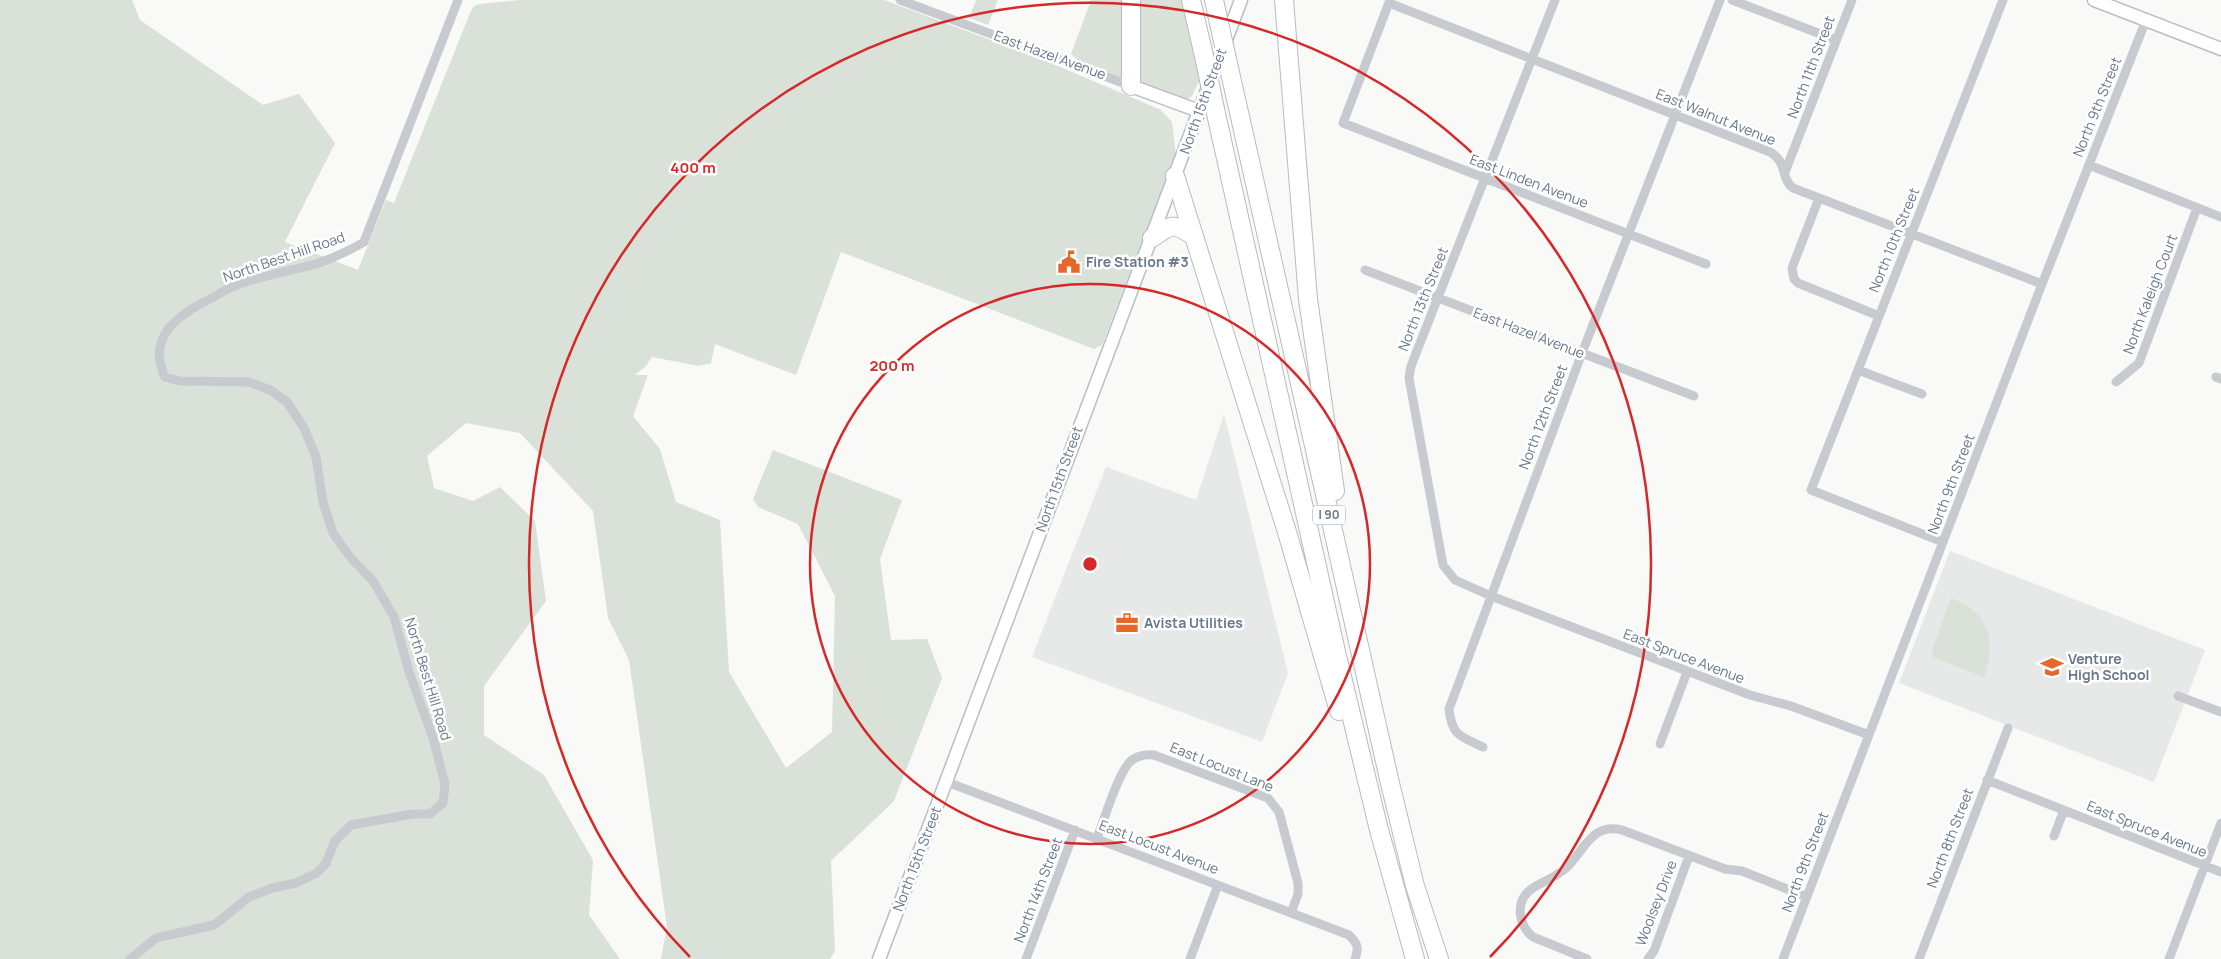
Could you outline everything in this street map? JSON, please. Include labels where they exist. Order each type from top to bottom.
[{"type":"highway","points":[[1130,86],[1132,0]]},
{"type":"highway","name":"I 90","points":[[1192,0],[1204,56],[1207,110],[1379,830],[1415,959]]},
{"type":"highway","name":"I 90","points":[[1214,0],[1345,586],[1415,886],[1439,959]]},
{"type":"highway","points":[[1284,0],[1308,299],[1314,356],[1337,502],[1345,586]]},
{"type":"highway","name":"I 90","points":[[1175,176],[1287,532],[1338,708],[1379,830]]},
{"type":"highway","points":[[1152,238],[1171,226],[1181,228],[1192,235]]},
{"type":"main road","name":"North 15th Street","points":[[879,959],[1121,314],[1175,176],[1207,110],[1241,0]]},
{"type":"main road","points":[[2094,0],[2221,49]]},
{"type":"main road","name":"East Hazel Avenue","points":[[1130,86],[1207,110]]},
{"type":"street","name":"North Best Hill Road","points":[[130,959],[156,938],[214,925],[234,912],[249,897],[272,888],[296,883],[317,873],[326,863],[335,841],[351,825],[413,814],[430,814],[442,803],[445,784],[433,738],[409,672],[394,617],[373,581],[350,557],[333,533],[323,502],[316,457],[304,428],[287,402],[263,387],[249,382],[180,381],[165,377],[159,364],[159,350],[163,336],[184,312],[237,285],[318,263],[347,253],[364,242],[458,0]]},
{"type":"street","name":"East Hazel Avenue","points":[[900,0],[1130,86]]},
{"type":"street","name":"North 13th Street","points":[[1491,596],[1455,580],[1443,565],[1432,513],[1409,378],[1411,366],[1555,0]]},
{"type":"street","name":"North 12th Street","points":[[1484,747],[1461,736],[1451,726],[1449,709],[1582,353],[1720,0]]},
{"type":"street","points":[[1732,0],[1836,40]]},
{"type":"street","name":"North 11th Street","points":[[1785,172],[1852,0]]},
{"type":"street","name":"North 10th Street","points":[[1943,542],[1811,490],[2003,0]]},
{"type":"street","name":"East Walnut Avenue","points":[[1390,1],[1770,152],[1781,160],[1787,181],[1793,188],[2042,284]]},
{"type":"street","name":"East Linden Avenue","points":[[1390,1],[1343,123],[1706,264]]},
{"type":"street","name":"North 9th Street","points":[[1783,959],[2042,284],[2146,20]]},
{"type":"street","points":[[2089,165],[2221,217]]},
{"type":"street","points":[[1819,198],[1792,268],[1792,275],[1798,283],[1879,316]]},
{"type":"street","name":"North Kaleigh Court","points":[[2116,382],[2139,363],[2197,208]]},
{"type":"street","name":"East Hazel Avenue","points":[[1366,270],[1694,396]]},
{"type":"street","points":[[1858,370],[1922,394]]},
{"type":"street","name":"East Spruce Avenue","points":[[1491,596],[1750,696],[1791,706],[1869,735]]},
{"type":"street","points":[[1660,744],[1687,672]]},
{"type":"street","points":[[2178,696],[2221,712]]},
{"type":"street","name":"North 8th Street","points":[[1919,959],[2008,728]]},
{"type":"street","name":"East Locust Lane","points":[[1097,838],[1124,770],[1136,757],[1145,754],[1154,755],[1268,798],[1274,803],[1283,821],[1298,883],[1298,894],[1290,913]]},
{"type":"street","name":"East Spruce Avenue","points":[[1987,780],[2221,872]]},
{"type":"street","name":"East Locust Avenue","points":[[947,782],[1350,936],[1357,945],[1358,950],[1354,959]]},
{"type":"street","points":[[2054,836],[2064,810]]},
{"type":"street","points":[[2169,959],[2221,823]]},
{"type":"street","name":"Woolsey Drive","points":[[1587,959],[1544,943],[1526,932],[1521,920],[1520,911],[1524,898],[1532,889],[1552,879],[1566,868],[1589,838],[1603,830],[1611,828],[1622,830],[1725,869],[1742,871],[1807,897]]},
{"type":"street","name":"North 14th Street","points":[[1026,959],[1075,830]]},
{"type":"street","name":"Woolsey Drive","points":[[1648,959],[1654,951],[1690,856]]},
{"type":"street","points":[[1190,959],[1218,885]]},
{"type":"shaded area","points":[[0,0],[132,0],[140,20],[263,105],[299,94],[335,143],[285,242],[358,270],[386,200],[394,203],[470,13],[474,6],[480,4],[519,0],[884,0],[1044,60],[1161,110],[1172,122],[1176,155],[1102,345],[1094,349],[841,252],[796,375],[715,344],[711,363],[699,366],[652,357],[646,366],[635,375],[648,375],[633,416],[660,449],[676,502],[720,520],[729,672],[786,768],[832,732],[835,596],[798,524],[758,507],[753,499],[773,450],[902,500],[880,559],[891,640],[927,639],[942,678],[894,801],[831,861],[835,951],[830,959],[661,959],[667,927],[629,660],[608,618],[593,511],[520,433],[466,423],[427,456],[434,488],[473,501],[500,487],[535,521],[546,601],[484,686],[484,735],[544,775],[593,860],[589,915],[620,959],[0,959]]},
{"type":"shaded area","points":[[976,0],[998,0],[988,25],[969,18]]},
{"type":"shaded area","points":[[1091,0],[1126,0],[1127,75],[1122,78],[1116,78],[1079,61],[1071,54]]},
{"type":"shaded area","points":[[1136,0],[1182,0],[1200,79],[1192,96],[1188,99],[1175,98],[1142,84],[1137,66]]},
{"type":"shaded area","points":[[1224,414],[1288,673],[1262,742],[1032,657],[1106,467],[1196,500]]},
{"type":"shaded area","name":"Venture High School","points":[[1950,551],[2205,650],[2154,782],[1899,683]]},
{"type":"shaded area","points":[[1951,598],[1974,611],[1987,629],[1990,651],[1984,677],[1934,658],[1932,650]]},
{"type":"place","name":"Fire Station #3","points":[[1069,262]]},
{"type":"place","name":"Avista Utilities","points":[[1127,623]]},
{"type":"place","name":"Venture High School","points":[[2052,667]]}]
